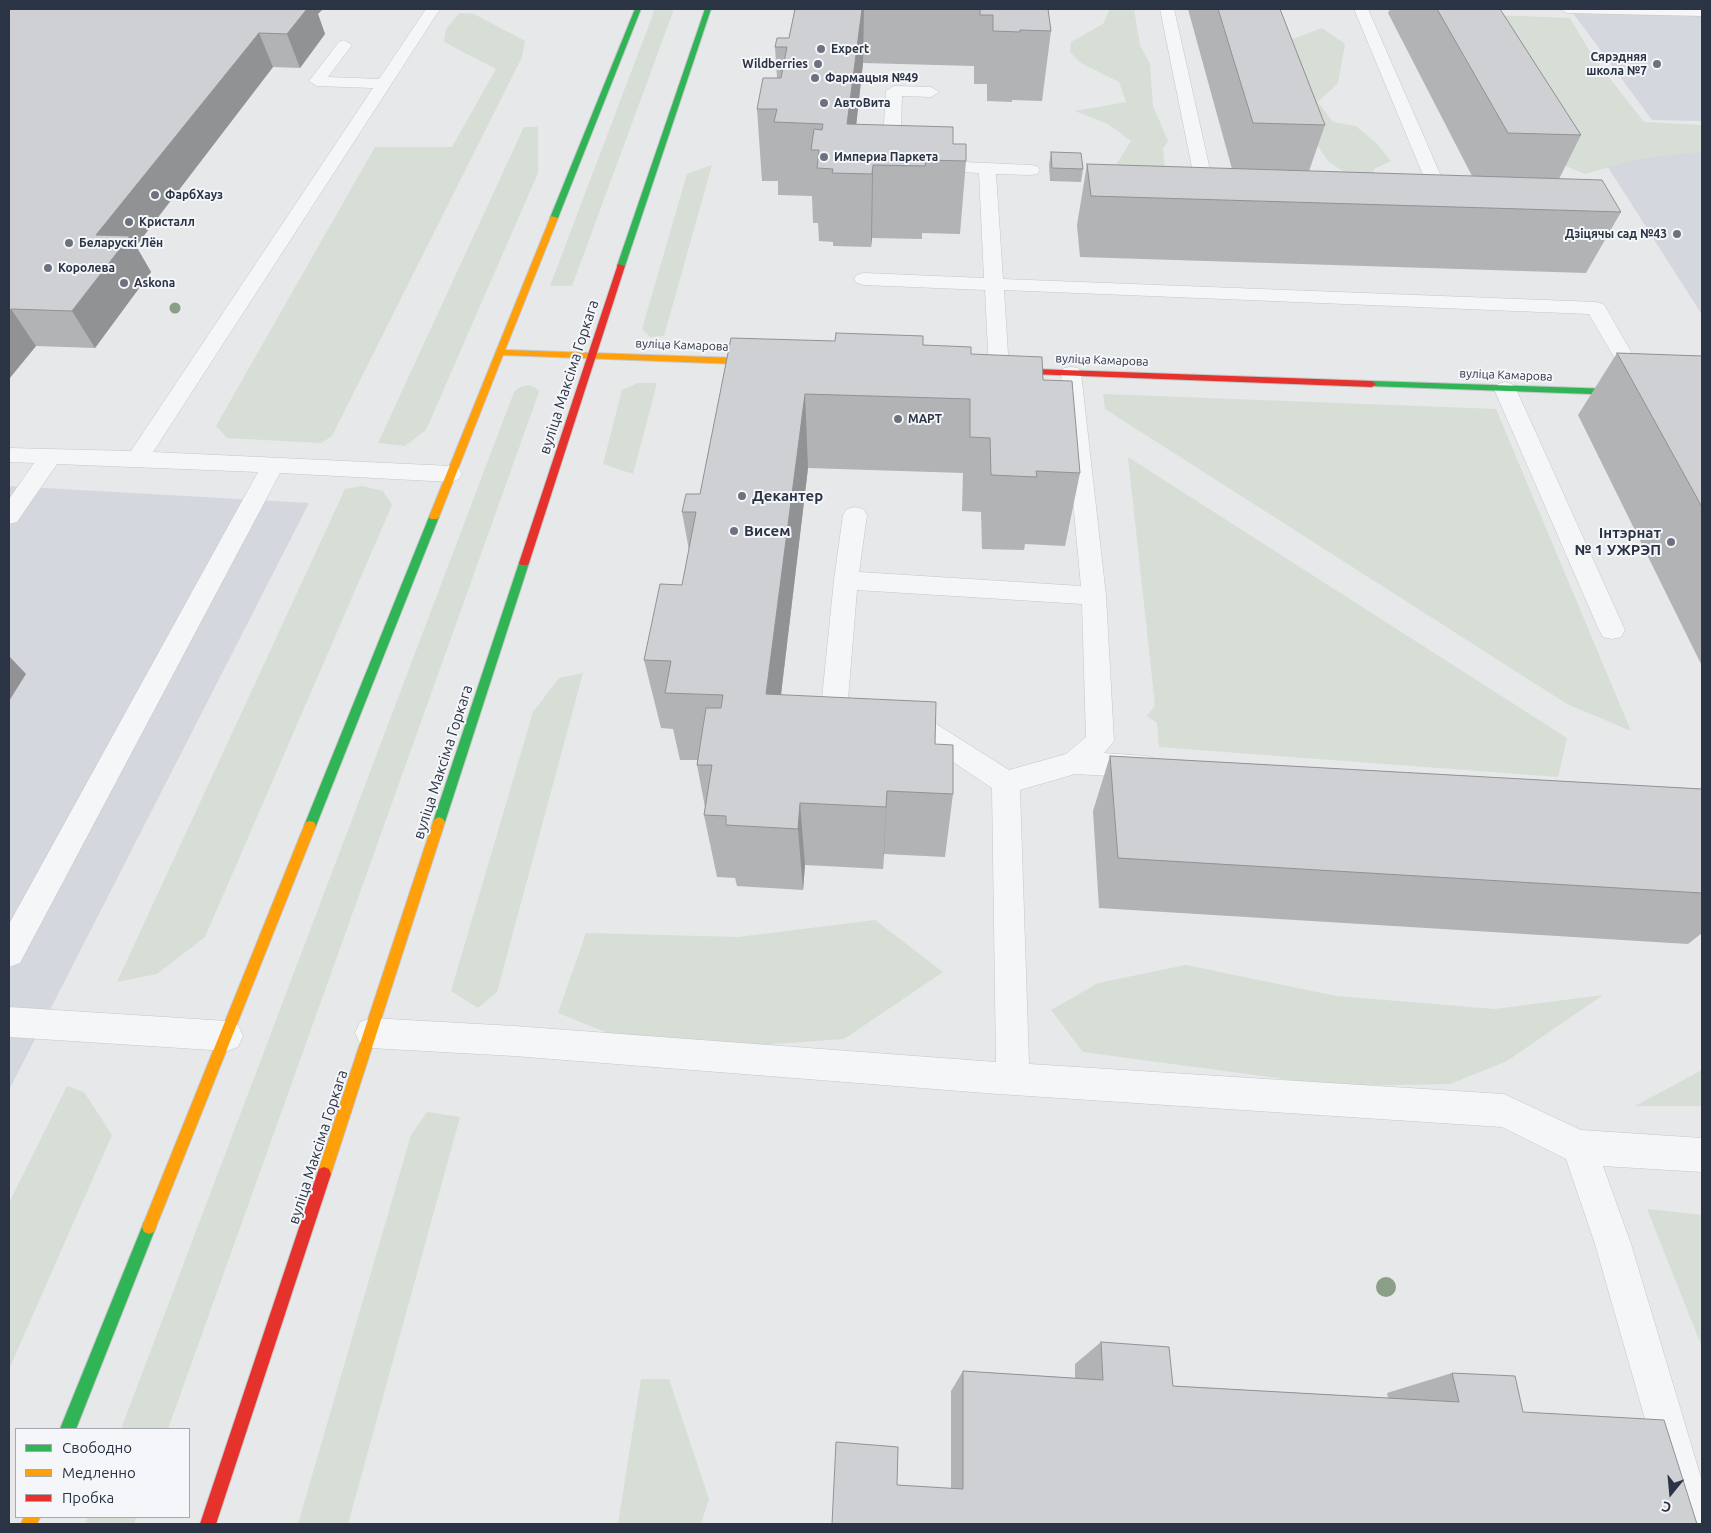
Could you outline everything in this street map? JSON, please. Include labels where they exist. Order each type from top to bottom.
[{"type":"main road","points":[[68,1428],[228,1036],[638,9]]},
{"type":"main road","name":"вуліца Максіма Горкага","points":[[208,1524],[371,1033],[591,355],[708,9]]},
{"type":"main road","name":"вуліца Камарова","points":[[500,352],[772,362]]},
{"type":"main road","name":"вуліца Камарова","points":[[994,370],[1645,393],[1696,402]]},
{"type":"lane","points":[[137,460],[434,9]]},
{"type":"lane","points":[[1167,9],[1206,192]]},
{"type":"lane","points":[[1362,9],[1442,198]]},
{"type":"lane","points":[[1567,9],[1702,12]]},
{"type":"lane","points":[[344,45],[317,81],[384,84]]},
{"type":"lane","points":[[931,92],[894,90],[890,156],[941,166],[1031,170]]},
{"type":"lane","points":[[987,169],[994,284],[994,370]]},
{"type":"lane","points":[[864,279],[1596,308],[1645,393]]},
{"type":"lane","points":[[1071,373],[1094,596],[1100,741],[1075,763]]},
{"type":"lane","points":[[1506,389],[1612,630]]},
{"type":"lane","points":[[9,455],[451,474]]},
{"type":"lane","points":[[9,516],[50,457]]},
{"type":"lane","points":[[9,953],[273,465]]},
{"type":"lane","points":[[855,515],[846,580],[834,708],[900,714],[1006,782],[1075,763],[1175,769]]},
{"type":"lane","points":[[846,580],[1094,596]]},
{"type":"lane","points":[[1006,782],[1013,1079]]},
{"type":"lane","points":[[9,1022],[228,1036]]},
{"type":"lane","points":[[371,1033],[524,1042],[1013,1079],[1504,1111],[1580,1146],[1702,1155]]},
{"type":"lane","points":[[1580,1146],[1613,1244],[1695,1524]]},
{"type":"shaded area","points":[[655,9],[674,9],[572,286],[550,286]]},
{"type":"shaded area","points":[[1110,9],[1134,9],[1140,45],[1150,64],[1153,106],[1168,141],[1163,149],[1166,181],[1344,172],[1328,161],[1304,126],[1277,45],[1322,28],[1345,44],[1338,83],[1318,102],[1333,122],[1356,126],[1377,144],[1391,161],[1374,169],[1372,187],[1106,208],[1083,204],[1109,176],[1131,141],[1108,124],[1075,111],[1126,102],[1119,82],[1081,63],[1070,52],[1071,42],[1103,24]]},
{"type":"shaded area","name":"Сярэдняя школа №7","points":[[1570,9],[1702,9],[1702,121],[1652,120]]},
{"type":"shaded area","points":[[460,13],[474,14],[525,41],[522,57],[332,436],[321,443],[227,438],[216,426],[375,147],[452,147],[496,69],[444,42],[446,29]]},
{"type":"shaded area","points":[[1493,15],[1570,18],[1593,57],[1644,122],[1702,125],[1702,152],[1642,158],[1585,174],[1556,162]]},
{"type":"shaded area","points":[[524,127],[538,127],[538,173],[426,430],[405,446],[378,443]]},
{"type":"shaded area","name":"Дзіцячы сад №43","points":[[1702,148],[1702,315],[1606,164]]},
{"type":"shaded area","points":[[712,165],[664,336],[650,337],[642,329],[687,174]]},
{"type":"shaded area","points":[[638,383],[657,383],[633,474],[603,464],[622,390]]},
{"type":"shaded area","points":[[529,385],[536,388],[539,392],[168,1428],[121,1428],[514,392],[520,387]]},
{"type":"shaded area","points":[[1103,394],[1496,409],[1631,731],[1567,704],[1105,409]]},
{"type":"shaded area","points":[[1128,457],[1567,738],[1558,777],[1159,747],[1157,723],[1147,716],[1155,705]]},
{"type":"shaded area","points":[[9,486],[309,503],[9,1090]]},
{"type":"shaded area","points":[[362,486],[383,491],[392,505],[205,937],[157,974],[117,982],[345,489]]},
{"type":"shaded area","points":[[583,673],[497,992],[478,1008],[451,991],[533,712],[559,678]]},
{"type":"shaded area","points":[[875,920],[943,972],[844,1039],[717,1048],[615,1036],[558,1013],[586,933],[738,937]]},
{"type":"shaded area","points":[[1186,965],[1336,996],[1495,1009],[1603,995],[1507,1061],[1450,1084],[1337,1086],[1083,1052],[1051,1010],[1098,983]]},
{"type":"shaded area","points":[[1702,1070],[1702,1106],[1635,1106]]},
{"type":"shaded area","points":[[67,1086],[84,1092],[112,1135],[9,1369],[9,1203]]},
{"type":"shaded area","points":[[427,1112],[460,1117],[348,1524],[298,1524],[411,1135]]},
{"type":"shaded area","points":[[1647,1209],[1702,1215],[1702,1347]]},
{"type":"shaded area","points":[[641,1379],[669,1379],[709,1499],[701,1524],[618,1524]]},
{"type":"shaded area","points":[[88,1518],[136,1518],[134,1524],[85,1524]]},
{"type":"building","points":[[9,9],[307,9],[287,34],[259,33],[96,235],[130,236],[72,311],[11,309],[9,312]]},
{"type":"building","points":[[795,9],[862,9],[847,124],[953,127],[953,144],[966,144],[966,161],[926,160],[925,166],[873,165],[872,174],[832,173],[833,169],[817,168],[819,150],[811,150],[814,129],[822,130],[823,124],[774,122],[777,109],[757,109],[763,78],[781,78],[787,47],[775,47],[777,38],[789,38]]},
{"type":"building","points":[[980,9],[1048,9],[1051,31],[993,31],[993,15],[980,15]]},
{"type":"building","points":[[1218,9],[1280,9],[1325,125],[1253,123]]},
{"type":"building","points":[[1437,9],[1500,9],[1581,135],[1508,133]]},
{"type":"building","points":[[1051,152],[1081,153],[1083,169],[1052,168]]},
{"type":"building","points":[[1087,164],[1602,180],[1621,212],[1091,196]]},
{"type":"building","points":[[836,333],[923,336],[923,345],[971,347],[971,354],[1042,357],[1043,380],[1072,381],[1080,473],[1036,471],[1037,477],[991,475],[990,438],[970,437],[970,399],[805,394],[766,694],[936,702],[935,744],[953,745],[953,794],[887,791],[886,807],[800,803],[798,829],[726,825],[726,816],[704,815],[712,765],[697,765],[706,708],[721,708],[723,695],[665,693],[671,661],[644,660],[660,584],[682,585],[696,512],[682,512],[686,494],[700,494],[731,338],[835,341]]},
{"type":"building","points":[[1617,353],[1702,356],[1702,507]]},
{"type":"building","points":[[1110,756],[1702,789],[1702,893],[1118,858]]},
{"type":"building","points":[[1101,1342],[1169,1347],[1173,1386],[1459,1402],[1452,1373],[1515,1376],[1523,1412],[1664,1420],[1697,1524],[832,1524],[836,1442],[898,1447],[897,1485],[963,1489],[963,1371],[1103,1380]]},
{"type":"traffic: fast","points":[[554,218],[638,9]]},
{"type":"traffic: fast","points":[[621,266],[708,9]]},
{"type":"traffic: fast","points":[[1372,384],[1702,395]]},
{"type":"traffic: fast","points":[[310,826],[434,517]]},
{"type":"traffic: fast","points":[[439,822],[524,563]]},
{"type":"traffic: fast","points":[[68,1428],[149,1227]]},
{"type":"traffic: slow","points":[[434,517],[554,218]]},
{"type":"traffic: slow","points":[[500,352],[764,362]]},
{"type":"traffic: slow","points":[[324,1174],[439,822]]},
{"type":"traffic: slow","points":[[149,1227],[310,826]]},
{"type":"traffic: slow","points":[[29,1524],[32,1518]]},
{"type":"traffic: jam","points":[[524,563],[621,266]]},
{"type":"traffic: jam","points":[[1007,371],[1372,384]]},
{"type":"traffic: jam","points":[[208,1524],[324,1174]]},
{"type":"place","name":"Expert","points":[[821,49]]},
{"type":"place","name":"Wildberries","points":[[818,64]]},
{"type":"place","name":"Сярэдняя школа №7","points":[[1657,64]]},
{"type":"place","name":"Фармацыя №49","points":[[815,78]]},
{"type":"place","name":"АвтоВита","points":[[824,103]]},
{"type":"place","name":"Империа Паркета","points":[[824,157]]},
{"type":"place","name":"ФарбХауз","points":[[155,195]]},
{"type":"place","name":"Кристалл","points":[[129,222]]},
{"type":"place","name":"Дзіцячы сад №43","points":[[1677,234]]},
{"type":"place","name":"Беларускі Лён","points":[[69,243]]},
{"type":"place","name":"Королева","points":[[48,268]]},
{"type":"place","name":"Askona","points":[[124,283]]},
{"type":"place","name":"МАРТ","points":[[898,419]]},
{"type":"place","name":"Декантер","points":[[742,496]]},
{"type":"place","name":"Висем","points":[[734,531]]},
{"type":"place","name":"Інтэрнат № 1 УЖРЭП","points":[[1671,542]]}]
